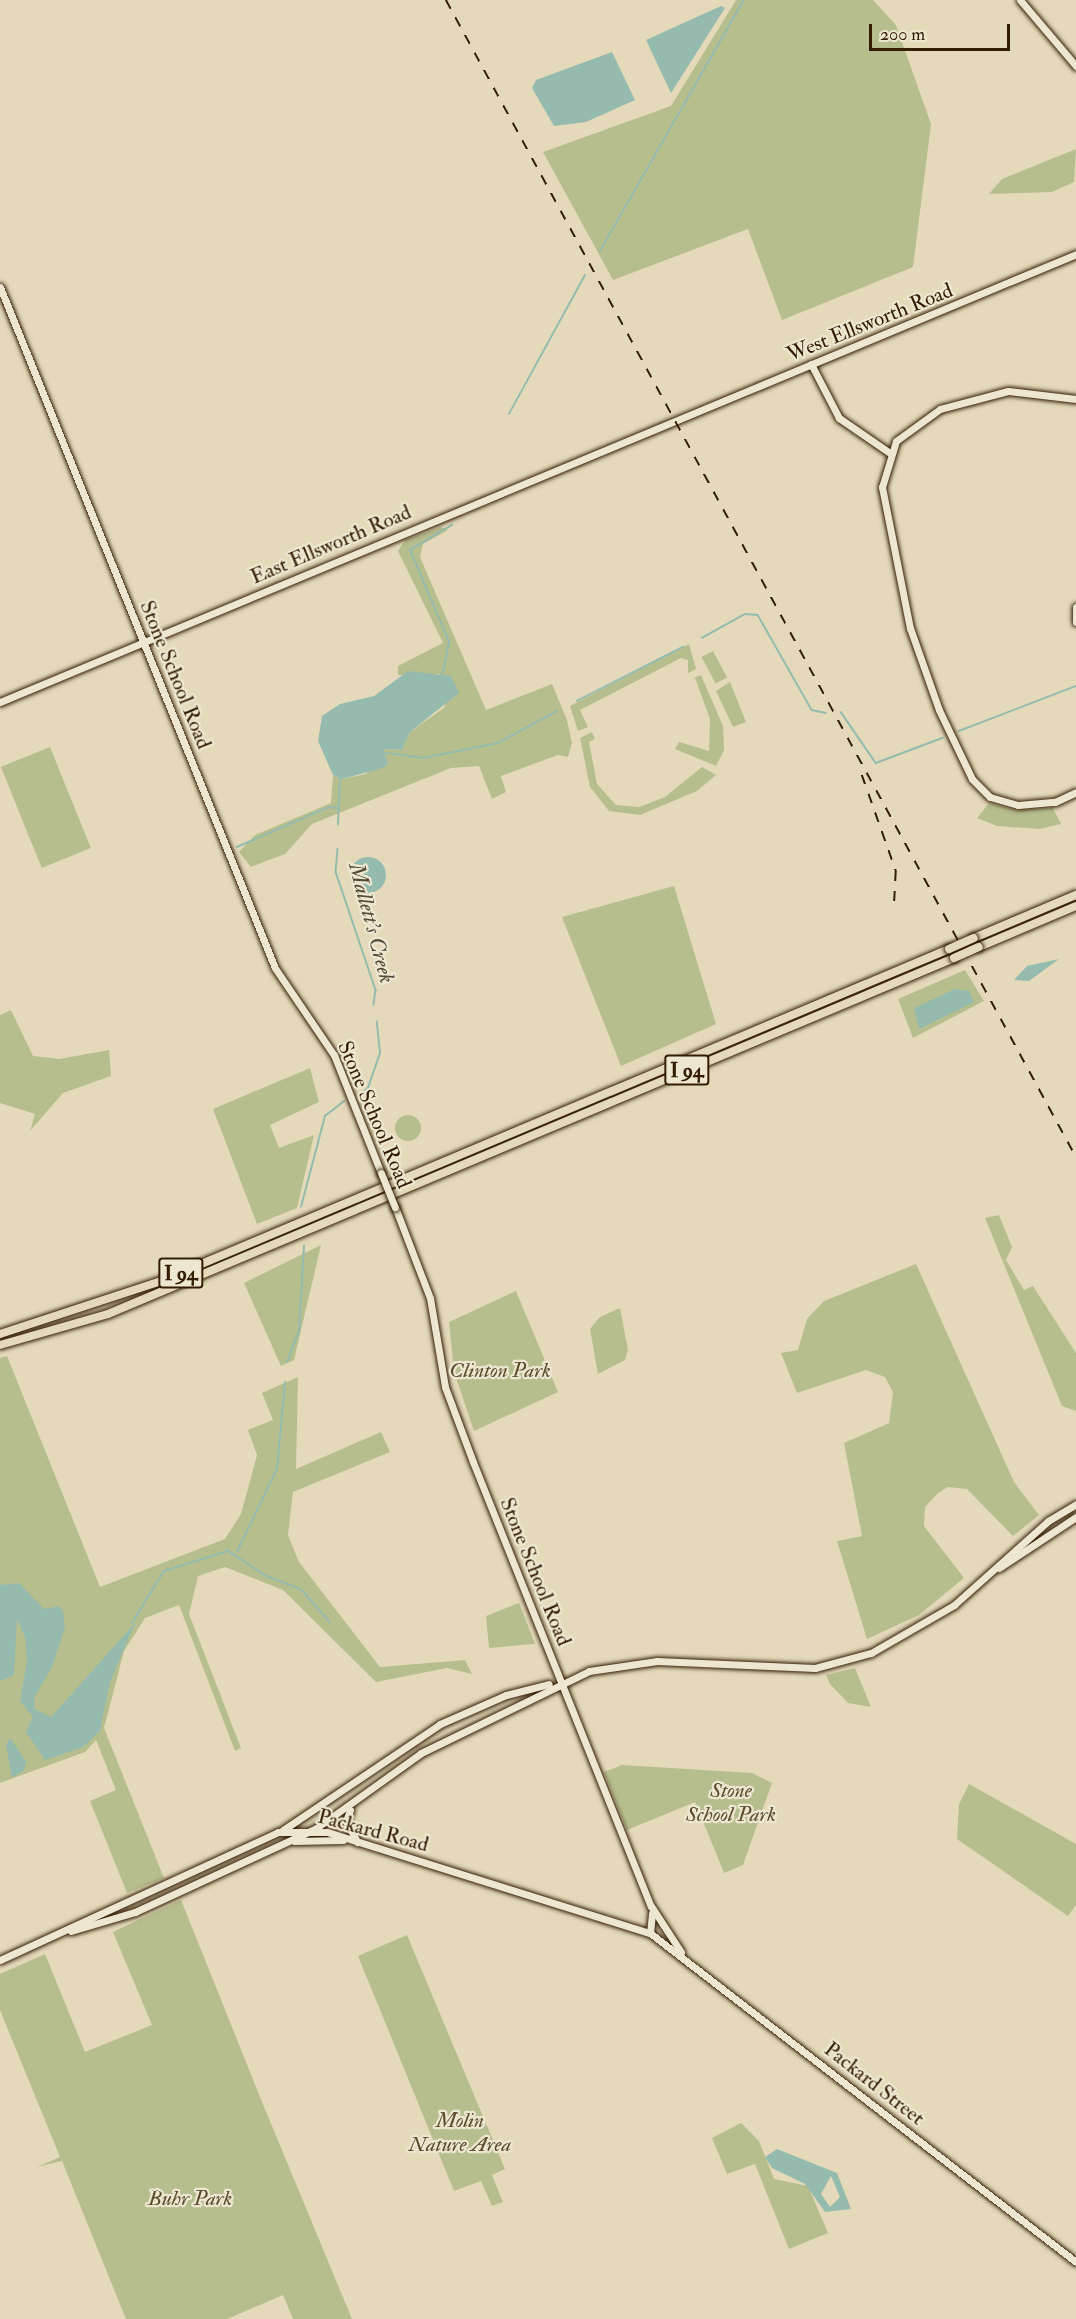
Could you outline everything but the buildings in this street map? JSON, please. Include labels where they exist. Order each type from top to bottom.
[{"type":"highway","points":[[1024,916],[1076,889]]},
{"type":"highway","name":"I 94","points":[[0,1334],[161,1281],[1076,895]]},
{"type":"highway","name":"I 94","points":[[0,1345],[108,1314],[1074,907]]},
{"type":"main road","points":[[1020,0],[1076,66]]},
{"type":"main road","name":"West Ellsworth Road","points":[[676,421],[1076,254]]},
{"type":"main road","name":"Stone School Road","points":[[0,287],[275,968],[334,1055],[395,1207],[433,1310],[450,1401],[651,1906]]},
{"type":"main road","points":[[812,364],[839,418],[890,453]]},
{"type":"main road","points":[[1076,399],[1029,391],[971,397],[916,423],[890,453],[882,487],[902,602],[930,687],[966,768],[980,789],[1003,802],[1037,806],[1076,792]]},
{"type":"main road","name":"East Ellsworth Road","points":[[0,702],[676,421]]},
{"type":"main road","points":[[1076,607],[1076,622]]},
{"type":"main road","points":[[999,1568],[1048,1521],[1076,1504]]},
{"type":"main road","points":[[278,1832],[338,1797],[379,1763],[440,1724],[506,1695],[640,1662],[798,1669],[839,1664],[924,1626],[999,1568],[1076,1517]]},
{"type":"main road","points":[[422,1753],[561,1682]]},
{"type":"main road","points":[[422,1753],[445,1734],[440,1724]]},
{"type":"main road","name":"Packard Road","points":[[63,1933],[118,1918],[315,1829],[351,1807],[422,1753]]},
{"type":"main road","points":[[370,1792],[363,1783],[379,1763]]},
{"type":"main road","points":[[286,1842],[355,1842],[346,1821],[351,1807]]},
{"type":"main road","name":"Packard Road","points":[[0,1960],[63,1933],[278,1832],[315,1829],[650,1934]]},
{"type":"main road","points":[[176,1893],[173,1885],[208,1864]]},
{"type":"main road","points":[[118,1918],[113,1911],[159,1887]]},
{"type":"main road","points":[[650,1934],[651,1906]]},
{"type":"main road","points":[[651,1906],[684,1957]]},
{"type":"main road","name":"Packard Street","points":[[650,1934],[684,1957],[1076,2262]]},
{"type":"green space","points":[[736,0],[873,0],[896,25],[931,124],[913,267],[782,320],[748,229],[613,280],[543,152],[671,106]]},
{"type":"green space","points":[[1076,149],[1074,182],[1052,192],[989,194],[1002,179]]},
{"type":"green space","points":[[441,527],[448,530],[423,544],[420,557],[486,710],[552,684],[567,720],[572,743],[568,757],[558,755],[501,776],[506,792],[492,799],[479,766],[451,768],[312,824],[285,854],[251,867],[239,852],[255,835],[331,803],[333,775],[342,779],[366,774],[383,749],[402,750],[410,732],[445,707],[440,674],[398,675],[398,666],[443,643],[398,551],[405,540]]},
{"type":"green space","points":[[689,644],[696,669],[688,673],[688,660],[681,658],[580,710],[588,727],[578,731],[570,706]]},
{"type":"green space","points":[[713,651],[727,677],[716,684],[702,657]]},
{"type":"green space","points":[[701,675],[723,726],[724,750],[716,766],[675,749],[679,742],[709,751],[710,719],[695,678],[691,679]]},
{"type":"green space","points":[[730,682],[746,722],[733,727],[716,691]]},
{"type":"green space","points":[[592,732],[595,739],[589,742],[597,784],[616,805],[639,807],[665,797],[702,767],[716,775],[697,791],[640,815],[609,811],[590,787],[580,738]]},
{"type":"green space","points":[[50,747],[91,848],[42,868],[1,767]]},
{"type":"green space","points":[[989,803],[1016,810],[1053,808],[1061,824],[1040,829],[997,826],[977,818]]},
{"type":"green space","points":[[674,886],[716,1024],[621,1066],[562,917]]},
{"type":"green space","points":[[965,970],[984,1001],[913,1038],[898,999]]},
{"type":"green space","points":[[11,1010],[33,1056],[59,1059],[109,1050],[111,1076],[63,1093],[30,1131],[35,1114],[0,1103],[0,1015]]},
{"type":"green space","points":[[310,1068],[319,1102],[270,1125],[279,1148],[314,1135],[297,1208],[257,1224],[213,1109]]},
{"type":"green space","points":[[408,1115],[417,1119],[421,1128],[417,1137],[408,1141],[399,1137],[395,1128],[399,1119]]},
{"type":"green space","points":[[999,1215],[1012,1247],[1006,1260],[1024,1290],[1033,1286],[1076,1353],[1076,1411],[1062,1406],[985,1218]]},
{"type":"green space","points":[[321,1245],[294,1360],[281,1366],[244,1283]]},
{"type":"green space","points":[[916,1264],[1014,1482],[1039,1515],[1013,1536],[967,1489],[948,1487],[937,1494],[925,1507],[924,1526],[964,1578],[919,1615],[867,1639],[837,1541],[862,1536],[844,1443],[889,1423],[893,1392],[885,1377],[866,1370],[797,1393],[781,1353],[798,1350],[807,1319],[824,1301]]},
{"type":"green space","name":"Clinton Park","points":[[516,1291],[558,1392],[474,1431],[454,1372],[449,1322]]},
{"type":"green space","points":[[620,1308],[628,1350],[625,1360],[598,1374],[590,1329],[600,1317]]},
{"type":"green space","points":[[7,1356],[100,1587],[225,1539],[241,1514],[257,1455],[248,1430],[273,1420],[262,1393],[298,1377],[296,1469],[381,1432],[390,1452],[293,1492],[288,1535],[299,1562],[380,1667],[465,1660],[472,1674],[447,1668],[376,1682],[283,1590],[225,1567],[198,1576],[189,1614],[241,1748],[235,1751],[179,1605],[145,1618],[124,1651],[104,1728],[164,1878],[127,1893],[90,1801],[116,1790],[96,1740],[85,1752],[0,1783],[0,1358]]},
{"type":"green space","points":[[519,1603],[535,1644],[489,1648],[486,1616]]},
{"type":"green space","points":[[855,1668],[871,1707],[848,1703],[830,1684],[826,1675]]},
{"type":"green space","name":"Stone School Park","points":[[622,1765],[752,1773],[772,1783],[743,1865],[724,1873],[695,1802],[627,1830],[604,1772]]},
{"type":"green space","points":[[969,1784],[1076,1844],[1076,1905],[1068,1916],[957,1839],[959,1804]]},
{"type":"green space","name":"Buhr Park","points":[[181,1900],[352,2319],[293,2319],[283,2295],[227,2319],[126,2319],[62,2161],[37,2167],[60,2157],[0,2010],[0,1974],[45,1954],[85,2052],[152,2025],[113,1932]]},
{"type":"green space","name":"Molin Nature Area","points":[[407,1935],[505,2169],[492,2175],[503,2202],[492,2206],[481,2181],[454,2191],[358,1956]]},
{"type":"green space","points":[[741,2123],[759,2141],[774,2179],[808,2186],[828,2233],[789,2249],[755,2164],[727,2174],[712,2138]]},
{"type":"water","points":[[721,6],[725,8],[671,93],[646,40]]},
{"type":"water","points":[[612,52],[635,100],[586,122],[554,126],[532,88],[536,80]]},
{"type":"water","points":[[408,671],[451,676],[459,693],[410,732],[402,750],[383,749],[388,763],[383,768],[342,779],[333,775],[318,741],[322,716],[340,704],[374,696]]},
{"type":"water","points":[[368,857],[380,863],[386,875],[380,887],[368,893],[356,887],[350,875],[356,863]]},
{"type":"water","points":[[1059,959],[1029,981],[1014,980],[1027,966]]},
{"type":"water","points":[[955,989],[969,991],[974,1002],[919,1029],[914,1008]]},
{"type":"water","points":[[19,1583],[44,1609],[59,1606],[63,1611],[65,1627],[53,1665],[34,1698],[35,1709],[51,1717],[135,1623],[110,1682],[100,1731],[83,1747],[45,1760],[26,1732],[33,1717],[20,1701],[27,1661],[25,1637],[17,1619],[14,1675],[0,1681],[0,1585]]},
{"type":"water","points":[[10,1738],[26,1761],[24,1770],[12,1778],[6,1745]]},
{"type":"water","points":[[777,2149],[837,2173],[851,2209],[825,2212],[805,2184],[772,2168],[765,2157]],"holes":[[[831,2176],[840,2197],[830,2207],[821,2194]]]},
{"type":"waterway","points":[[600,251],[744,0]]},
{"type":"waterway","points":[[509,414],[585,275]]},
{"type":"waterway","points":[[442,676],[449,642],[410,550],[452,525]]},
{"type":"waterway","name":"Mallett's Creek","points":[[702,638],[745,614],[758,615],[812,710],[826,713]]},
{"type":"waterway","name":"Mallett's Creek","points":[[577,701],[683,647]]},
{"type":"waterway","name":"Mallett's Creek","points":[[959,731],[1076,686]]},
{"type":"waterway","name":"Mallett's Creek","points":[[380,752],[423,758],[498,743],[557,711]]},
{"type":"waterway","name":"Mallett's Creek","points":[[841,712],[876,763],[942,738]]},
{"type":"waterway","name":"Mallett's Creek","points":[[338,825],[340,778]]},
{"type":"waterway","points":[[237,847],[329,807],[338,808]]},
{"type":"waterway","name":"Mallett's Creek","points":[[338,849],[336,872],[376,990],[374,1005]]},
{"type":"waterway","name":"Mallett's Creek","points":[[359,1095],[368,1088],[380,1053],[377,1022]]},
{"type":"waterway","name":"Mallett's Creek","points":[[301,1207],[325,1116],[344,1101]]},
{"type":"waterway","name":"Mallett's Creek","points":[[287,1362],[299,1331],[304,1246]]},
{"type":"waterway","name":"Mallett's Creek","points":[[237,1552],[277,1469],[285,1382]]},
{"type":"waterway","name":"Mallett's Creek","points":[[132,1623],[164,1571],[228,1551],[267,1576],[301,1589],[330,1622]]},
{"type":"railway","points":[[446,0],[1076,1157]]},
{"type":"railway","points":[[862,775],[896,871],[894,906]]}]
